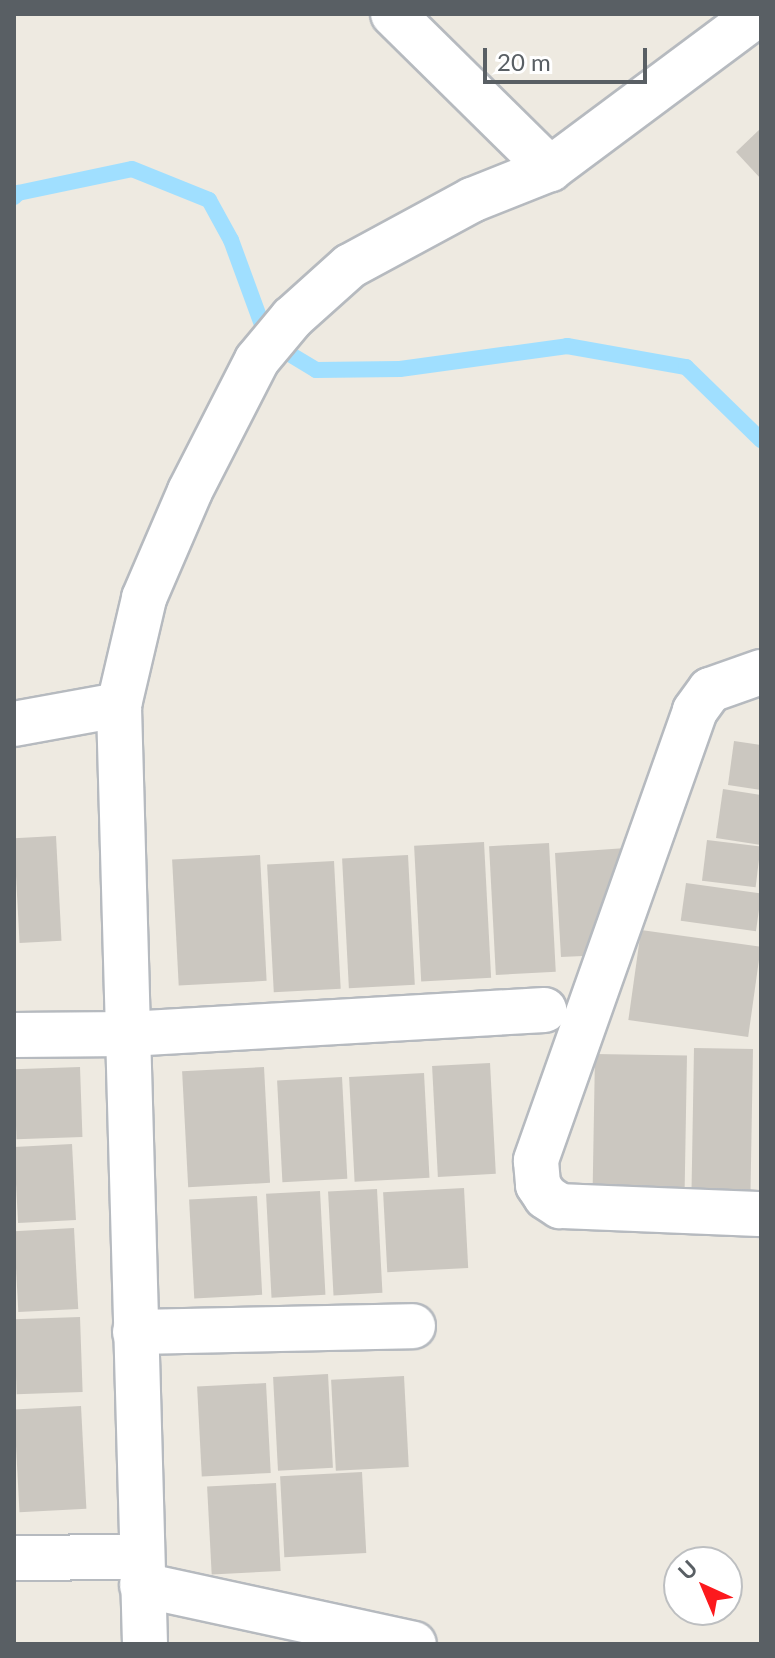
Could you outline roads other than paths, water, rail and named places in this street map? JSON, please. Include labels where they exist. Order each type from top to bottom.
[{"type":"street","points":[[393,14],[550,169]]},
{"type":"street","points":[[145,1644],[119,705],[144,598],[190,491],[257,360],[292,318],[350,266],[472,200],[550,169],[758,14]]},
{"type":"street","points":[[761,672],[710,690],[695,711],[536,1161],[538,1185],[546,1197],[560,1206],[579,1210],[761,1214]]},
{"type":"street","points":[[14,724],[119,705]]},
{"type":"street","points":[[14,1035],[128,1034],[544,1010]]},
{"type":"street","points":[[135,1332],[413,1326]]},
{"type":"street","points":[[14,1558],[141,1571],[414,1644]]},
{"type":"waterway","points":[[14,197],[18,193],[132,169],[209,200],[231,240],[268,341],[316,370],[400,369],[567,346],[686,367],[761,440]]}]
